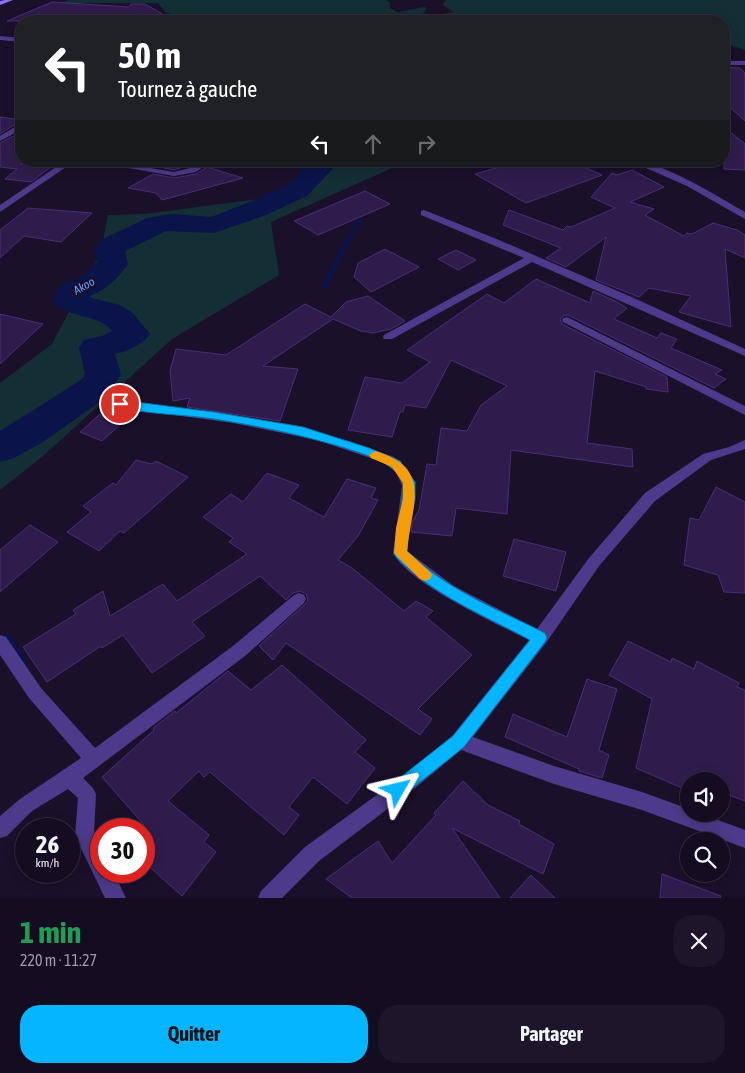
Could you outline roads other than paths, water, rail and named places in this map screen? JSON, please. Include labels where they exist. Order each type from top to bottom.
[{"type":"street","points":[[0,3],[10,0]]},
{"type":"street","points":[[0,38],[15,39]]},
{"type":"street","points":[[730,63],[745,63]]},
{"type":"street","points":[[0,139],[15,131]]},
{"type":"street","points":[[0,132],[10,134]]},
{"type":"street","points":[[0,209],[61,167]]},
{"type":"street","points":[[130,167],[174,174],[193,170],[198,167]]},
{"type":"street","points":[[649,167],[690,184],[745,216]]},
{"type":"street","points":[[424,213],[630,300],[745,353]]},
{"type":"street","points":[[388,337],[531,258]]},
{"type":"street","points":[[567,320],[745,411]]},
{"type":"street","points":[[120,404],[214,416],[303,431],[365,450],[396,464],[409,482],[409,499],[402,528],[400,553],[418,571],[443,588],[540,638]]},
{"type":"street","points":[[268,898],[312,854],[413,779],[459,741],[540,638],[594,562],[650,497],[707,457],[734,450],[745,444]]},
{"type":"street","points":[[0,829],[26,805],[68,778],[239,651],[299,599]]},
{"type":"street","points":[[0,642],[35,693],[93,758]]},
{"type":"street","points":[[459,741],[554,775],[642,801],[745,839]]},
{"type":"street","points":[[68,778],[87,794],[84,836],[90,847]]},
{"type":"street","points":[[108,883],[116,898]]},
{"type":"waterway","name":"Akoo","points":[[0,448],[29,432],[95,388],[103,374],[96,348],[113,344],[133,334],[120,319],[108,312],[87,308],[68,300],[70,293],[94,283],[113,264],[109,248],[140,231],[165,222],[214,225],[243,215],[298,190],[322,167]]},
{"type":"waterway","points":[[324,286],[360,219]]},
{"type":"waterway","points":[[8,638],[24,665]]}]
